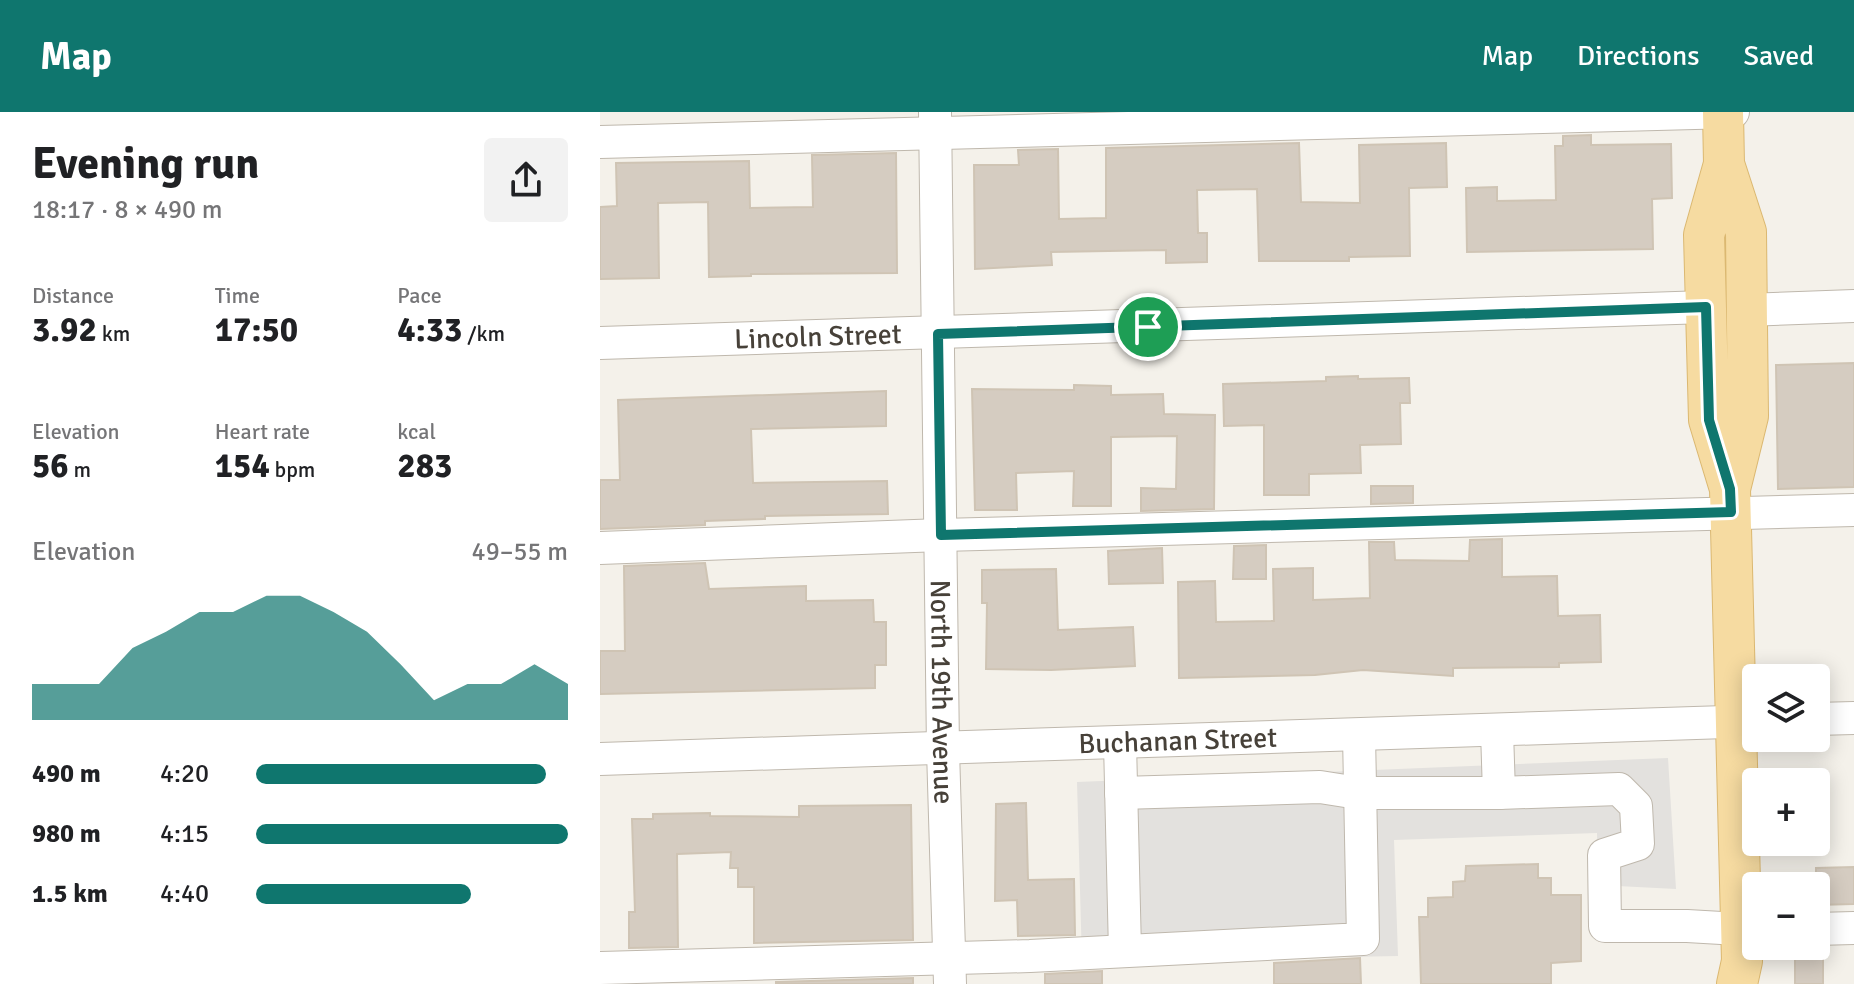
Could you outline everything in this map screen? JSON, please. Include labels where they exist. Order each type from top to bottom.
[{"type":"main road","points":[[1723,112],[1724,164],[1746,232],[1748,416],[1731,501]]},
{"type":"main road","points":[[1724,164],[1704,235],[1709,420],[1731,501],[1742,664]]},
{"type":"main road","points":[[1745,872],[1746,752]]},
{"type":"street","points":[[600,142],[935,122],[1733,112]]},
{"type":"street","name":"North 19th Avenue","points":[[935,122],[949,971]]},
{"type":"street","points":[[1746,310],[1854,306]]},
{"type":"street","name":"Lincoln Street","points":[[600,343],[1706,307]]},
{"type":"street","points":[[600,548],[1731,501],[1854,510]]},
{"type":"street","points":[[1830,719],[1854,718]]},
{"type":"street","name":"Buchanan Street","points":[[600,759],[1742,722]]},
{"type":"street","points":[[1497,731],[1499,793]]},
{"type":"street","points":[[600,968],[949,971],[1125,951],[1363,939],[1359,735]]},
{"type":"street","points":[[1120,743],[1125,951]]},
{"type":"street","points":[[1121,793],[1320,787],[1358,793],[1619,789],[1636,806],[1638,844],[1604,855],[1605,926],[1687,926],[1742,957]]},
{"type":"street","points":[[1830,929],[1854,928]]},
{"type":"shaded area","points":[[1668,758],[1676,889],[1598,885],[1597,833],[1394,840],[1398,956],[1082,962],[1077,782]]},
{"type":"building","points":[[1591,135],[1591,145],[1671,144],[1672,198],[1652,199],[1653,249],[1467,252],[1466,188],[1497,187],[1497,201],[1556,200],[1555,146],[1563,146],[1563,136]]},
{"type":"building","points":[[1299,143],[1301,202],[1360,203],[1359,145],[1446,143],[1447,187],[1409,188],[1410,256],[1349,257],[1349,261],[1259,261],[1257,189],[1197,190],[1198,233],[1207,233],[1207,262],[1166,263],[1166,250],[1051,252],[1052,265],[975,269],[974,165],[1019,165],[1018,150],[1058,149],[1059,219],[1106,218],[1106,148]]},
{"type":"building","points":[[896,153],[897,273],[709,277],[708,202],[658,203],[659,278],[600,279],[600,207],[617,206],[616,163],[749,161],[750,208],[813,207],[812,155]]},
{"type":"building","points":[[1854,363],[1854,487],[1778,489],[1776,365]]},
{"type":"building","points":[[1358,376],[1358,379],[1409,378],[1410,403],[1400,403],[1401,444],[1360,445],[1361,473],[1309,474],[1309,495],[1264,495],[1264,425],[1224,426],[1223,384],[1326,381],[1326,377]]},
{"type":"building","points":[[1074,385],[1111,386],[1111,395],[1163,394],[1164,414],[1215,415],[1214,509],[1141,511],[1141,488],[1176,489],[1177,436],[1111,437],[1111,506],[1073,506],[1074,471],[1016,473],[1017,510],[975,510],[972,389],[1074,390]]},
{"type":"building","points":[[886,391],[886,426],[751,429],[753,483],[887,481],[888,514],[765,516],[765,519],[705,521],[705,525],[600,529],[600,480],[620,480],[618,400]]},
{"type":"building","points":[[1371,486],[1413,486],[1413,503],[1371,504]]},
{"type":"building","points":[[1502,539],[1502,577],[1557,576],[1558,616],[1600,615],[1601,662],[1559,663],[1559,667],[1453,668],[1453,676],[1363,670],[1315,675],[1179,678],[1178,582],[1215,581],[1216,622],[1274,621],[1273,569],[1313,568],[1313,600],[1370,598],[1369,542],[1394,542],[1395,560],[1469,561],[1470,540]]},
{"type":"building","points":[[1266,545],[1266,579],[1233,579],[1234,546]]},
{"type":"building","points":[[1162,548],[1163,583],[1109,584],[1108,551]]},
{"type":"building","points":[[705,563],[709,589],[806,586],[806,601],[873,600],[874,622],[886,622],[886,665],[875,665],[875,688],[600,694],[600,651],[625,651],[624,566]]},
{"type":"building","points":[[1056,569],[1058,630],[1133,627],[1135,666],[986,669],[987,603],[982,603],[982,570]]},
{"type":"building","points":[[1026,803],[1028,880],[1074,879],[1075,935],[1018,936],[1017,900],[995,901],[996,804]]},
{"type":"building","points":[[911,805],[913,940],[754,943],[754,887],[738,887],[738,868],[730,868],[731,852],[677,854],[678,947],[629,948],[629,912],[635,912],[632,819],[653,819],[653,814],[710,813],[710,816],[799,817],[799,806]]},
{"type":"building","points":[[1538,864],[1538,878],[1551,878],[1551,895],[1581,895],[1581,961],[1551,963],[1551,984],[1421,984],[1419,917],[1428,917],[1428,898],[1453,897],[1453,882],[1465,881],[1466,866]]},
{"type":"building","points":[[1854,867],[1854,904],[1830,905],[1830,872],[1816,872],[1816,868]]},
{"type":"building","points":[[1360,958],[1361,984],[1274,984],[1274,963]]},
{"type":"building","points":[[1795,960],[1823,960],[1823,984],[1795,984]]},
{"type":"building","points":[[1102,971],[1102,984],[1045,984],[1045,974]]},
{"type":"building","points":[[913,978],[913,984],[776,984],[776,982]]},
{"type":"route","points":[[1706,307],[1709,420],[1730,489],[1731,512],[941,535],[938,334],[1148,327],[1706,307]]}]
